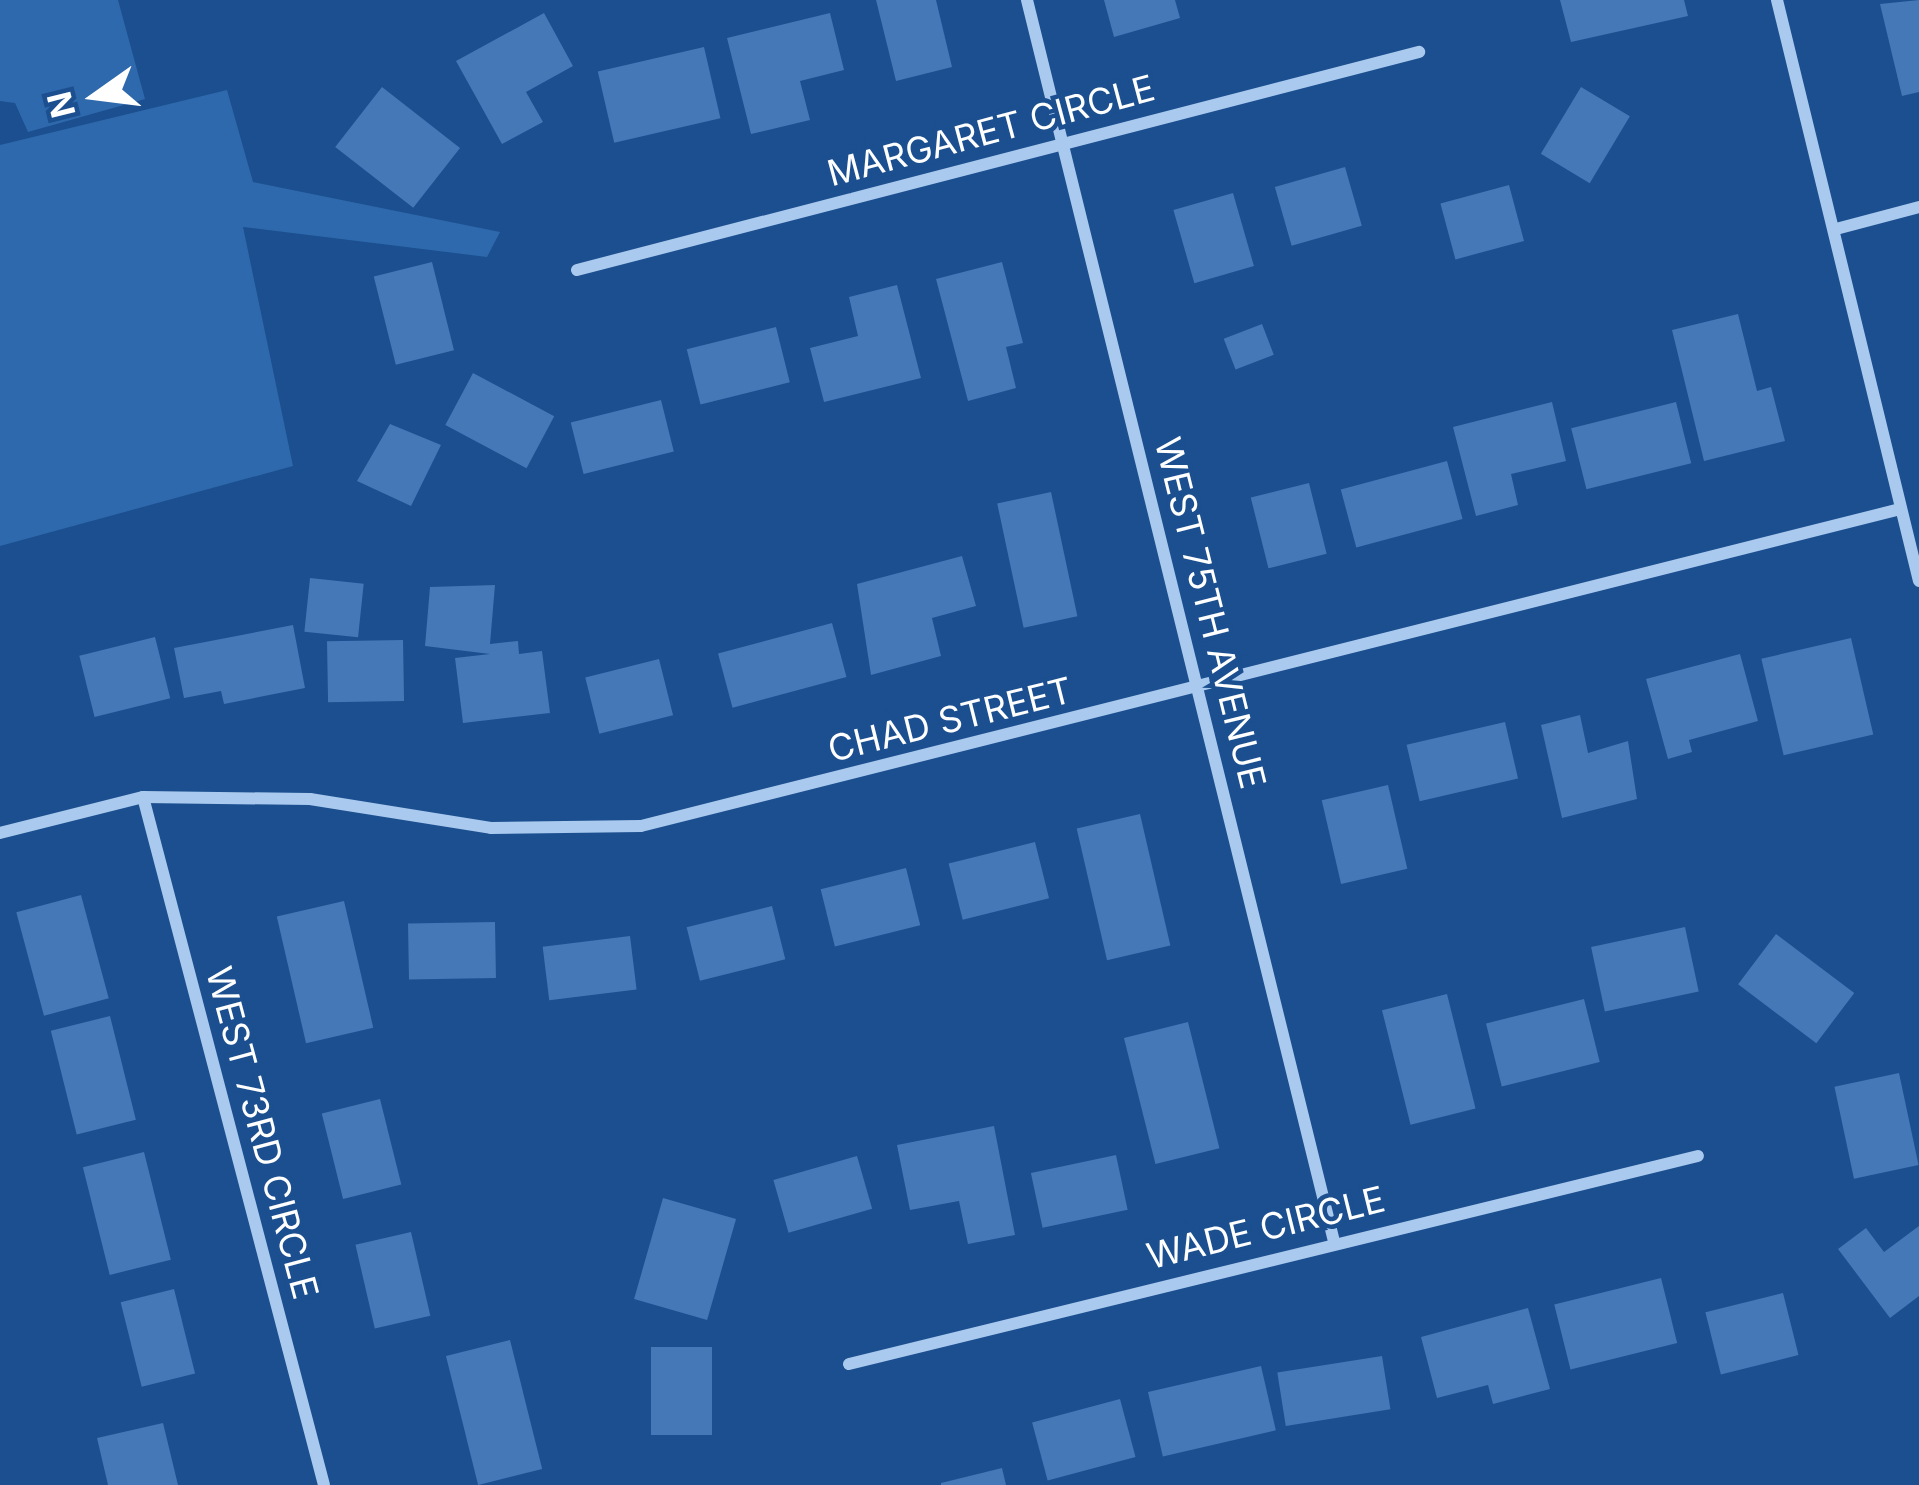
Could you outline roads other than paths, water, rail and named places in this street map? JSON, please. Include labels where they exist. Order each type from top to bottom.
[{"type":"street","name":"WEST 75TH AVENUE","points":[[1027,0],[1334,1241]]},
{"type":"street","points":[[1778,0],[1919,581]]},
{"type":"street","name":"MARGARET CIRCLE","points":[[578,270],[1419,52]]},
{"type":"street","points":[[1835,229],[1919,207]]},
{"type":"street","name":"CHAD STREET","points":[[0,833],[143,797],[310,799],[491,828],[640,826],[1199,691],[1900,509]]},
{"type":"street","name":"WEST 73RD CIRCLE","points":[[143,797],[323,1485]]},
{"type":"street","name":"WADE CIRCLE","points":[[849,1364],[1334,1241],[1698,1156]]}]
